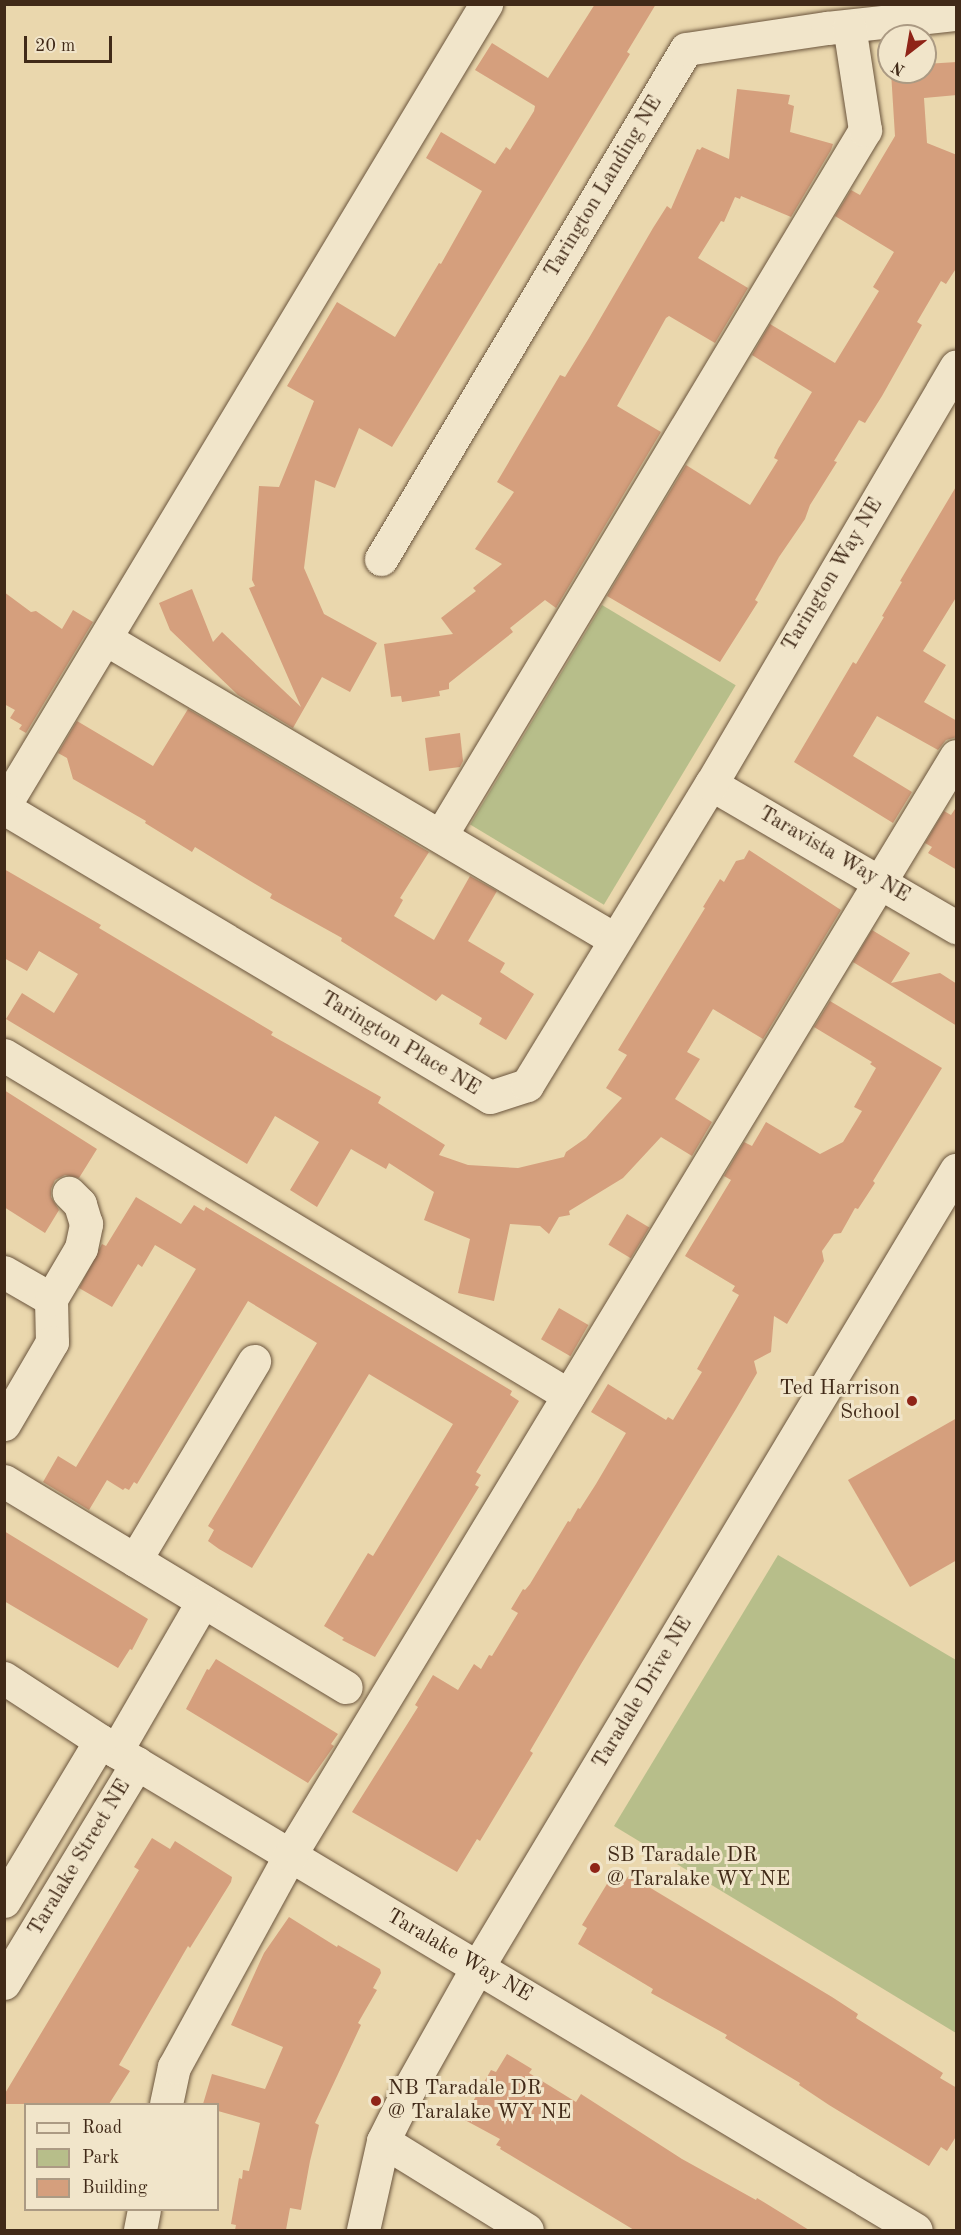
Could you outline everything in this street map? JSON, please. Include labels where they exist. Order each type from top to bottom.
[{"type":"street","points":[[4,807],[486,4]]},
{"type":"street","name":"Tarington Landing NE","points":[[381,559],[686,49],[833,20],[957,14]]},
{"type":"street","points":[[441,835],[865,130],[833,20]]},
{"type":"street","name":"Tarington Way NE","points":[[711,784],[957,366]]},
{"type":"street","points":[[106,639],[614,939]]},
{"type":"street","points":[[166,2103],[174,2067],[290,1856],[957,756]]},
{"type":"street","name":"Taravista Way NE","points":[[711,784],[957,927]]},
{"type":"street","name":"Tarington Place NE","points":[[4,807],[490,1097],[527,1085],[614,939],[711,784]]},
{"type":"street","points":[[4,1055],[568,1395]]},
{"type":"street","name":"Taradale Drive NE","points":[[363,2230],[383,2141],[409,2089],[477,1968],[957,1170]]},
{"type":"street","points":[[4,1424],[52,1342],[51,1299],[81,1248],[86,1224],[80,1204],[69,1193]]},
{"type":"street","points":[[5,1274],[51,1299]]},
{"type":"street","points":[[135,1560],[254,1360]]},
{"type":"street","points":[[4,1481],[346,1687]]},
{"type":"street","points":[[117,1752],[203,1601]]},
{"type":"street","name":"Taralake Way NE","points":[[4,1678],[117,1752],[477,1968],[873,2219],[916,2230]]},
{"type":"street","name":"Taralake Street NE","points":[[4,1901],[117,1752]]},
{"type":"street","name":"Taralake Street NE","points":[[4,1983],[117,1752]]},
{"type":"street","points":[[383,2141],[527,2230]]},
{"type":"street","points":[[140,2230],[144,2211]]},
{"type":"green space","points":[[602,605],[736,685],[604,905],[470,824]]},
{"type":"green space","points":[[778,1555],[956,1660],[956,2033],[614,1826]]},
{"type":"building","points":[[595,4],[656,4],[627,52],[630,54],[392,447],[359,428],[335,488],[315,480],[304,568],[324,614],[377,643],[350,692],[322,677],[293,728],[238,695],[170,630],[159,603],[192,589],[213,642],[222,632],[301,707],[249,588],[255,586],[252,580],[259,486],[279,487],[314,401],[287,386],[337,302],[395,337],[439,263],[441,264],[482,191],[426,158],[441,132],[495,164],[506,147],[510,150],[534,111],[535,106],[475,70],[492,43],[548,78]]},
{"type":"building","points":[[957,62],[957,95],[924,98],[927,143],[957,155],[957,267],[946,284],[941,281],[917,322],[922,325],[882,396],[865,423],[859,420],[834,461],[837,462],[810,505],[805,519],[779,557],[755,600],[758,602],[720,662],[607,596],[686,465],[750,505],[752,502],[778,460],[774,458],[778,449],[812,392],[752,355],[770,324],[835,363],[879,291],[873,287],[894,252],[835,216],[851,190],[860,195],[895,136],[892,84],[937,84],[937,63]]},
{"type":"building","points":[[737,89],[790,95],[788,104],[794,106],[790,132],[833,144],[831,150],[791,217],[741,196],[740,199],[735,197],[724,222],[721,221],[698,258],[748,288],[715,343],[669,316],[666,318],[617,406],[661,432],[556,608],[545,600],[510,628],[513,632],[449,683],[449,689],[439,691],[440,696],[402,702],[401,696],[391,697],[384,644],[453,634],[441,618],[476,591],[473,588],[502,564],[475,549],[514,492],[497,482],[560,375],[565,377],[667,206],[671,209],[697,149],[700,150],[702,147],[729,159]]},
{"type":"building","points":[[957,485],[957,596],[923,651],[946,665],[924,702],[957,721],[957,737],[946,740],[938,750],[877,716],[853,756],[912,792],[893,823],[794,762],[853,662],[856,664],[884,617],[882,616],[902,582],[900,581]]},
{"type":"building","points":[[4,592],[31,612],[36,611],[62,629],[73,610],[93,622],[26,733],[19,729],[22,725],[10,718],[15,710],[4,704]]},
{"type":"building","points":[[188,709],[429,852],[400,898],[403,900],[394,916],[434,940],[470,876],[497,891],[468,941],[505,963],[500,972],[534,994],[506,1040],[479,1024],[482,1018],[442,994],[436,1001],[341,941],[342,938],[270,898],[272,894],[195,847],[192,852],[145,823],[146,821],[73,779],[67,758],[58,753],[77,721],[153,766]]},
{"type":"building","points":[[460,733],[463,761],[460,767],[429,771],[425,738]]},
{"type":"building","points":[[957,806],[957,870],[928,853],[932,847],[925,843],[944,811],[951,815]]},
{"type":"building","points":[[749,850],[841,910],[763,1039],[713,1009],[687,1052],[700,1059],[675,1099],[712,1122],[692,1156],[661,1137],[623,1178],[569,1211],[570,1215],[559,1217],[549,1234],[540,1226],[510,1224],[494,1301],[458,1293],[470,1239],[424,1220],[434,1192],[389,1163],[386,1169],[351,1149],[317,1207],[290,1190],[319,1142],[275,1116],[247,1164],[6,1019],[22,993],[54,1013],[78,974],[39,951],[27,971],[4,958],[4,869],[101,925],[99,928],[273,1032],[271,1035],[381,1097],[378,1103],[445,1145],[439,1155],[468,1165],[518,1168],[564,1157],[566,1152],[586,1138],[622,1098],[606,1088],[627,1055],[618,1050],[705,908],[703,907],[720,879],[724,882],[736,861],[744,859]]},
{"type":"building","points":[[872,930],[910,953],[891,983],[940,973],[957,984],[957,1026],[853,962]]},
{"type":"building","points":[[830,1001],[942,1068],[858,1209],[855,1208],[841,1233],[834,1234],[822,1251],[824,1261],[787,1324],[774,1316],[771,1352],[754,1361],[757,1373],[581,1664],[530,1751],[533,1753],[480,1841],[477,1839],[457,1872],[352,1812],[418,1707],[415,1705],[433,1675],[458,1690],[474,1664],[481,1669],[489,1655],[492,1656],[518,1613],[511,1609],[523,1589],[525,1590],[530,1584],[568,1521],[570,1522],[578,1508],[580,1509],[596,1484],[626,1433],[591,1412],[608,1384],[666,1420],[668,1417],[673,1420],[702,1372],[697,1369],[739,1295],[732,1291],[735,1286],[685,1256],[731,1180],[724,1176],[744,1142],[752,1146],[766,1122],[820,1154],[843,1142],[862,1111],[854,1107],[876,1068],[870,1064],[872,1062],[814,1027]]},
{"type":"building","points":[[4,1090],[97,1149],[79,1178],[65,1175],[55,1180],[51,1189],[51,1197],[59,1210],[45,1233],[4,1207]]},
{"type":"building","points":[[136,1197],[181,1224],[194,1205],[204,1211],[206,1207],[512,1391],[510,1395],[519,1401],[476,1472],[481,1475],[475,1485],[479,1487],[375,1657],[342,1640],[344,1638],[324,1626],[368,1553],[373,1556],[453,1424],[369,1374],[252,1568],[219,1549],[208,1541],[214,1530],[208,1526],[317,1343],[248,1301],[137,1484],[134,1482],[129,1490],[125,1488],[123,1490],[107,1480],[89,1510],[43,1482],[58,1456],[76,1467],[196,1269],[155,1245],[142,1267],[138,1264],[112,1307],[79,1288],[102,1244],[106,1246]]},
{"type":"building","points":[[627,1214],[649,1227],[631,1258],[608,1245]]},
{"type":"building","points":[[559,1308],[588,1325],[570,1356],[541,1339]]},
{"type":"building","points":[[957,1418],[957,1560],[910,1587],[848,1480]]},
{"type":"building","points":[[4,1531],[148,1619],[132,1650],[130,1649],[118,1668],[4,1601]]},
{"type":"building","points":[[216,1659],[338,1734],[331,1744],[334,1746],[308,1783],[186,1709],[207,1669],[209,1670]]},
{"type":"building","points":[[152,1838],[170,1849],[175,1841],[232,1877],[190,1948],[188,1946],[119,2065],[130,2071],[110,2103],[4,2104],[4,2095],[139,1870],[134,1867]]},
{"type":"building","points":[[613,1874],[625,1881],[629,1875],[832,1997],[858,2014],[856,2018],[943,2073],[940,2078],[957,2088],[957,2135],[947,2151],[941,2147],[929,2166],[725,2038],[727,2035],[651,1993],[653,1989],[578,1944],[587,1928],[582,1925]]},
{"type":"building","points":[[289,1917],[337,1947],[338,1945],[380,1969],[381,1973],[373,1988],[377,1990],[358,2023],[361,2025],[315,2123],[319,2125],[301,2210],[290,2208],[286,2230],[235,2230],[236,2225],[231,2224],[239,2178],[242,2179],[243,2170],[249,2171],[260,2123],[219,2111],[219,2103],[203,2103],[212,2074],[265,2089],[283,2047],[231,2025],[264,1953]]},
{"type":"building","points":[[507,2054],[532,2069],[529,2073],[576,2102],[581,2094],[682,2159],[756,2200],[757,2198],[809,2230],[634,2230],[500,2149],[501,2147],[496,2145],[500,2139],[463,2119],[491,2070],[496,2072]]},
{"type":"place","name":"Ted Harrison School","points":[[912,1401]]},
{"type":"place","name":"SB Taradale DR @ Taralake WY NE","points":[[595,1868]]},
{"type":"place","name":"NB Taradale DR @ Taralake WY NE","points":[[376,2101]]}]
